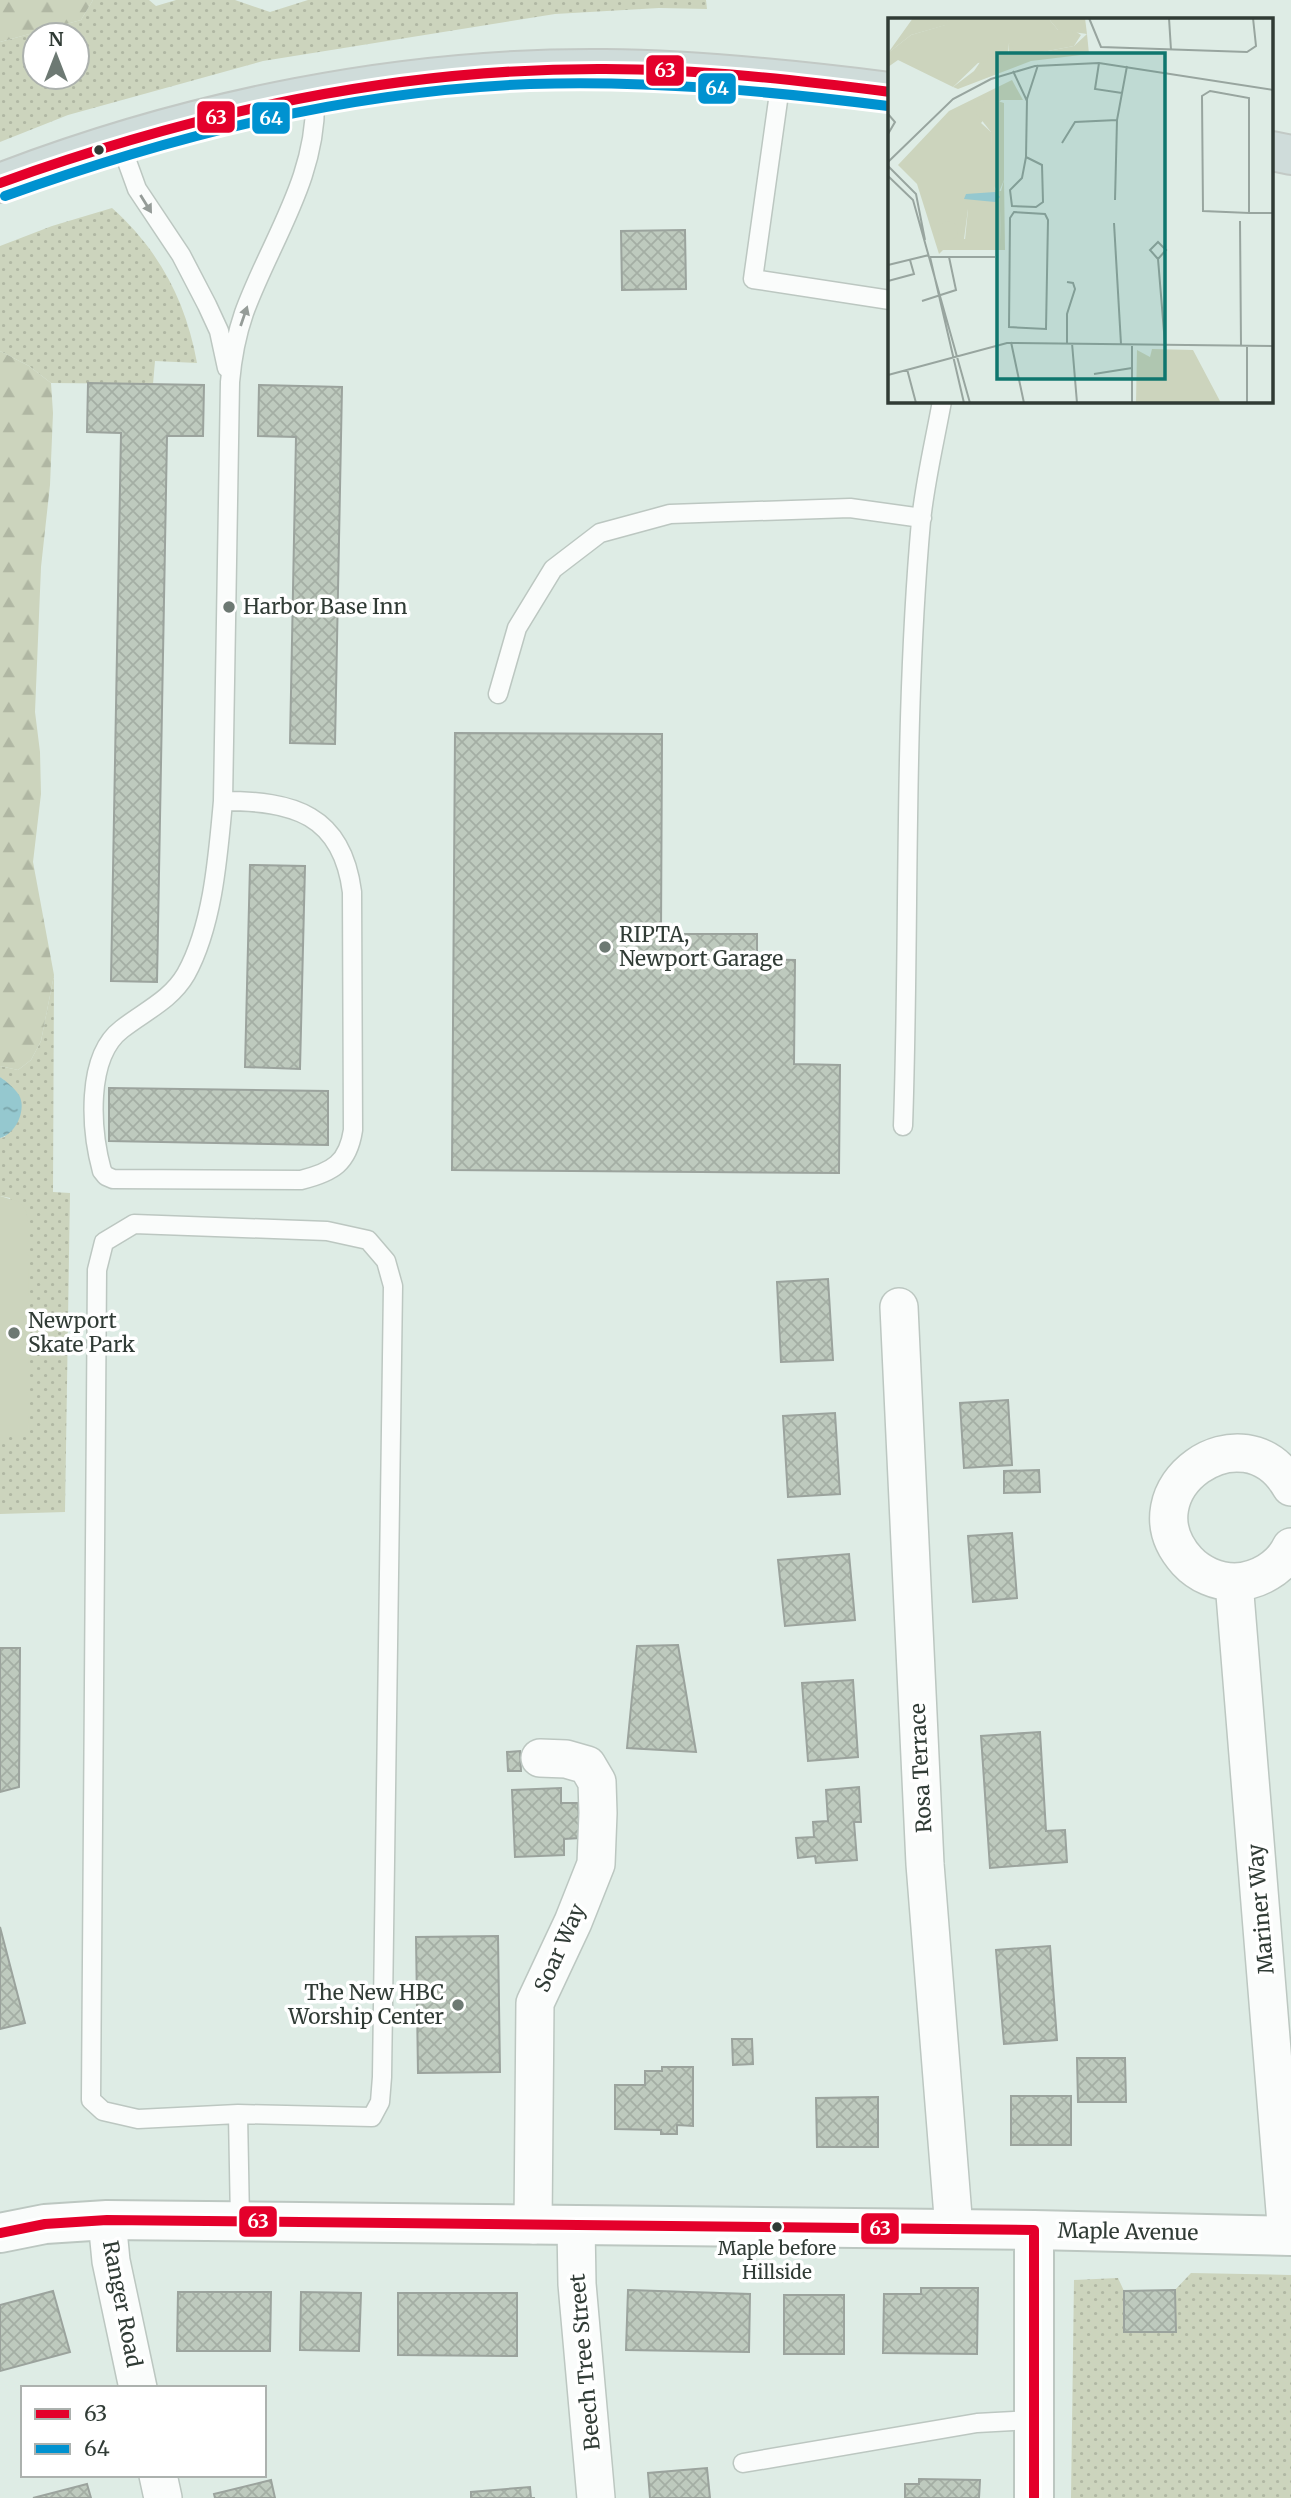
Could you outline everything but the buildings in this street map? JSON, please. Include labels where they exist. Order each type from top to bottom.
[{"type":"highway","points":[[0,183],[120,142],[213,116],[315,95],[400,82],[556,70],[678,71],[781,79],[888,92]]},
{"type":"street","name":"Rosa Terrace","points":[[899,1307],[926,1864],[954,2229]]},
{"type":"street","points":[[1291,1487],[1272,1465],[1255,1456],[1237,1453],[1217,1455],[1186,1474],[1174,1493],[1169,1513],[1171,1534],[1180,1553],[1194,1569],[1213,1578],[1234,1582],[1255,1578],[1273,1569],[1291,1547]]},
{"type":"street","name":"Mariner Way","points":[[1234,1582],[1289,2236]]},
{"type":"street","name":"Soar Way","points":[[533,2225],[535,2003],[573,1922],[596,1864],[598,1813],[597,1782],[587,1765],[566,1759],[540,1758]]},
{"type":"street","name":"Maple Avenue","points":[[0,2233],[45,2224],[107,2220],[1034,2230],[1289,2236]]},
{"type":"street","name":"Ranger Road","points":[[107,2220],[111,2261],[138,2386]]},
{"type":"street","name":"Beech Tree Street","points":[[576,2225],[577,2284],[596,2498]]},
{"type":"street","points":[[1034,2230],[1034,2498]]},
{"type":"street","points":[[158,2477],[163,2498]]},
{"type":"lane","points":[[781,79],[753,279],[888,299]]},
{"type":"lane","points":[[223,801],[255,801],[291,808],[332,835],[346,860],[352,892],[351,1143],[348,1153],[330,1170],[302,1180],[113,1179],[102,1171],[96,1146],[95,1105],[103,1052],[120,1030],[164,1001],[175,990],[193,961],[209,904],[223,801],[230,382],[233,357],[243,315],[307,166],[315,128],[315,95]]},
{"type":"lane","points":[[120,142],[138,189],[181,255],[207,305],[225,352],[230,382]]},
{"type":"lane","points":[[903,1126],[907,1012],[910,698],[922,518],[942,402]]},
{"type":"lane","points":[[498,694],[517,628],[553,569],[600,533],[670,514],[719,511],[850,509],[922,518]]},
{"type":"lane","points":[[134,1224],[327,1231],[368,1240],[386,1261],[393,1286],[380,2102],[372,2117],[239,2114],[138,2119],[103,2111],[91,2100],[97,1270],[104,1242],[134,1224]]},
{"type":"lane","points":[[239,2114],[240,2221]]},
{"type":"lane","points":[[743,2463],[977,2423],[1034,2420]]},
{"type":"green space","points":[[0,0],[93,0],[81,20],[21,21],[21,36],[0,42]]},
{"type":"green space","points":[[93,0],[149,0],[156,6],[176,0],[235,0],[270,12],[308,0],[706,0],[707,9],[659,8],[555,14],[263,61],[68,115],[0,142],[0,42],[21,36],[21,91],[91,91],[91,21],[77,21],[81,20]]},
{"type":"green space","points":[[112,208],[144,241],[168,278],[186,319],[197,363],[155,361],[153,384],[51,383],[29,366],[0,351],[0,246],[52,226]]},
{"type":"green space","points":[[0,351],[29,366],[51,383],[53,413],[50,485],[41,567],[35,712],[41,794],[33,862],[54,975],[41,1041],[31,1060],[18,1070],[0,1066]]},
{"type":"green space","points":[[54,975],[53,1192],[70,1193],[65,1512],[0,1514],[0,1435],[29,1435],[10,1198],[0,1196],[0,1138],[5,1137],[11,1086],[0,1077],[0,1066],[18,1070],[31,1060],[41,1041]]},
{"type":"green space","name":"Newport Skate Park","points":[[0,1196],[20,1202],[28,1221],[29,1435],[0,1435]]},
{"type":"green space","points":[[1191,2273],[1291,2275],[1291,2498],[1071,2498],[1074,2280],[1118,2278],[1124,2291],[1125,2332],[1175,2332],[1175,2290]]},
{"type":"water","points":[[0,1077],[18,1094],[22,1109],[15,1127],[0,1138]]},
{"type":"transit line","name":"63","points":[[0,183],[148,135],[223,115],[373,86],[450,76],[527,71],[641,69],[748,76],[888,92]]},
{"type":"transit line","name":"64","points":[[5,196],[133,154],[263,120],[329,106],[462,88],[575,83],[665,85],[754,91],[888,106]]},
{"type":"transit line","name":"63","points":[[0,2233],[45,2224],[107,2220],[1034,2230]]},
{"type":"transit line","name":"63","points":[[1034,2230],[1034,2498]]},
{"type":"place","name":"Harbor Base Inn","points":[[229,607]]},
{"type":"place","name":"RIPTA, Newport Garage","points":[[605,947]]},
{"type":"place","name":"Newport Skate Park","points":[[14,1333]]},
{"type":"place","name":"The New HBC Worship Center","points":[[458,2005]]},
{"type":"place","name":"Maple before Hillside","points":[[777,2227]]}]
